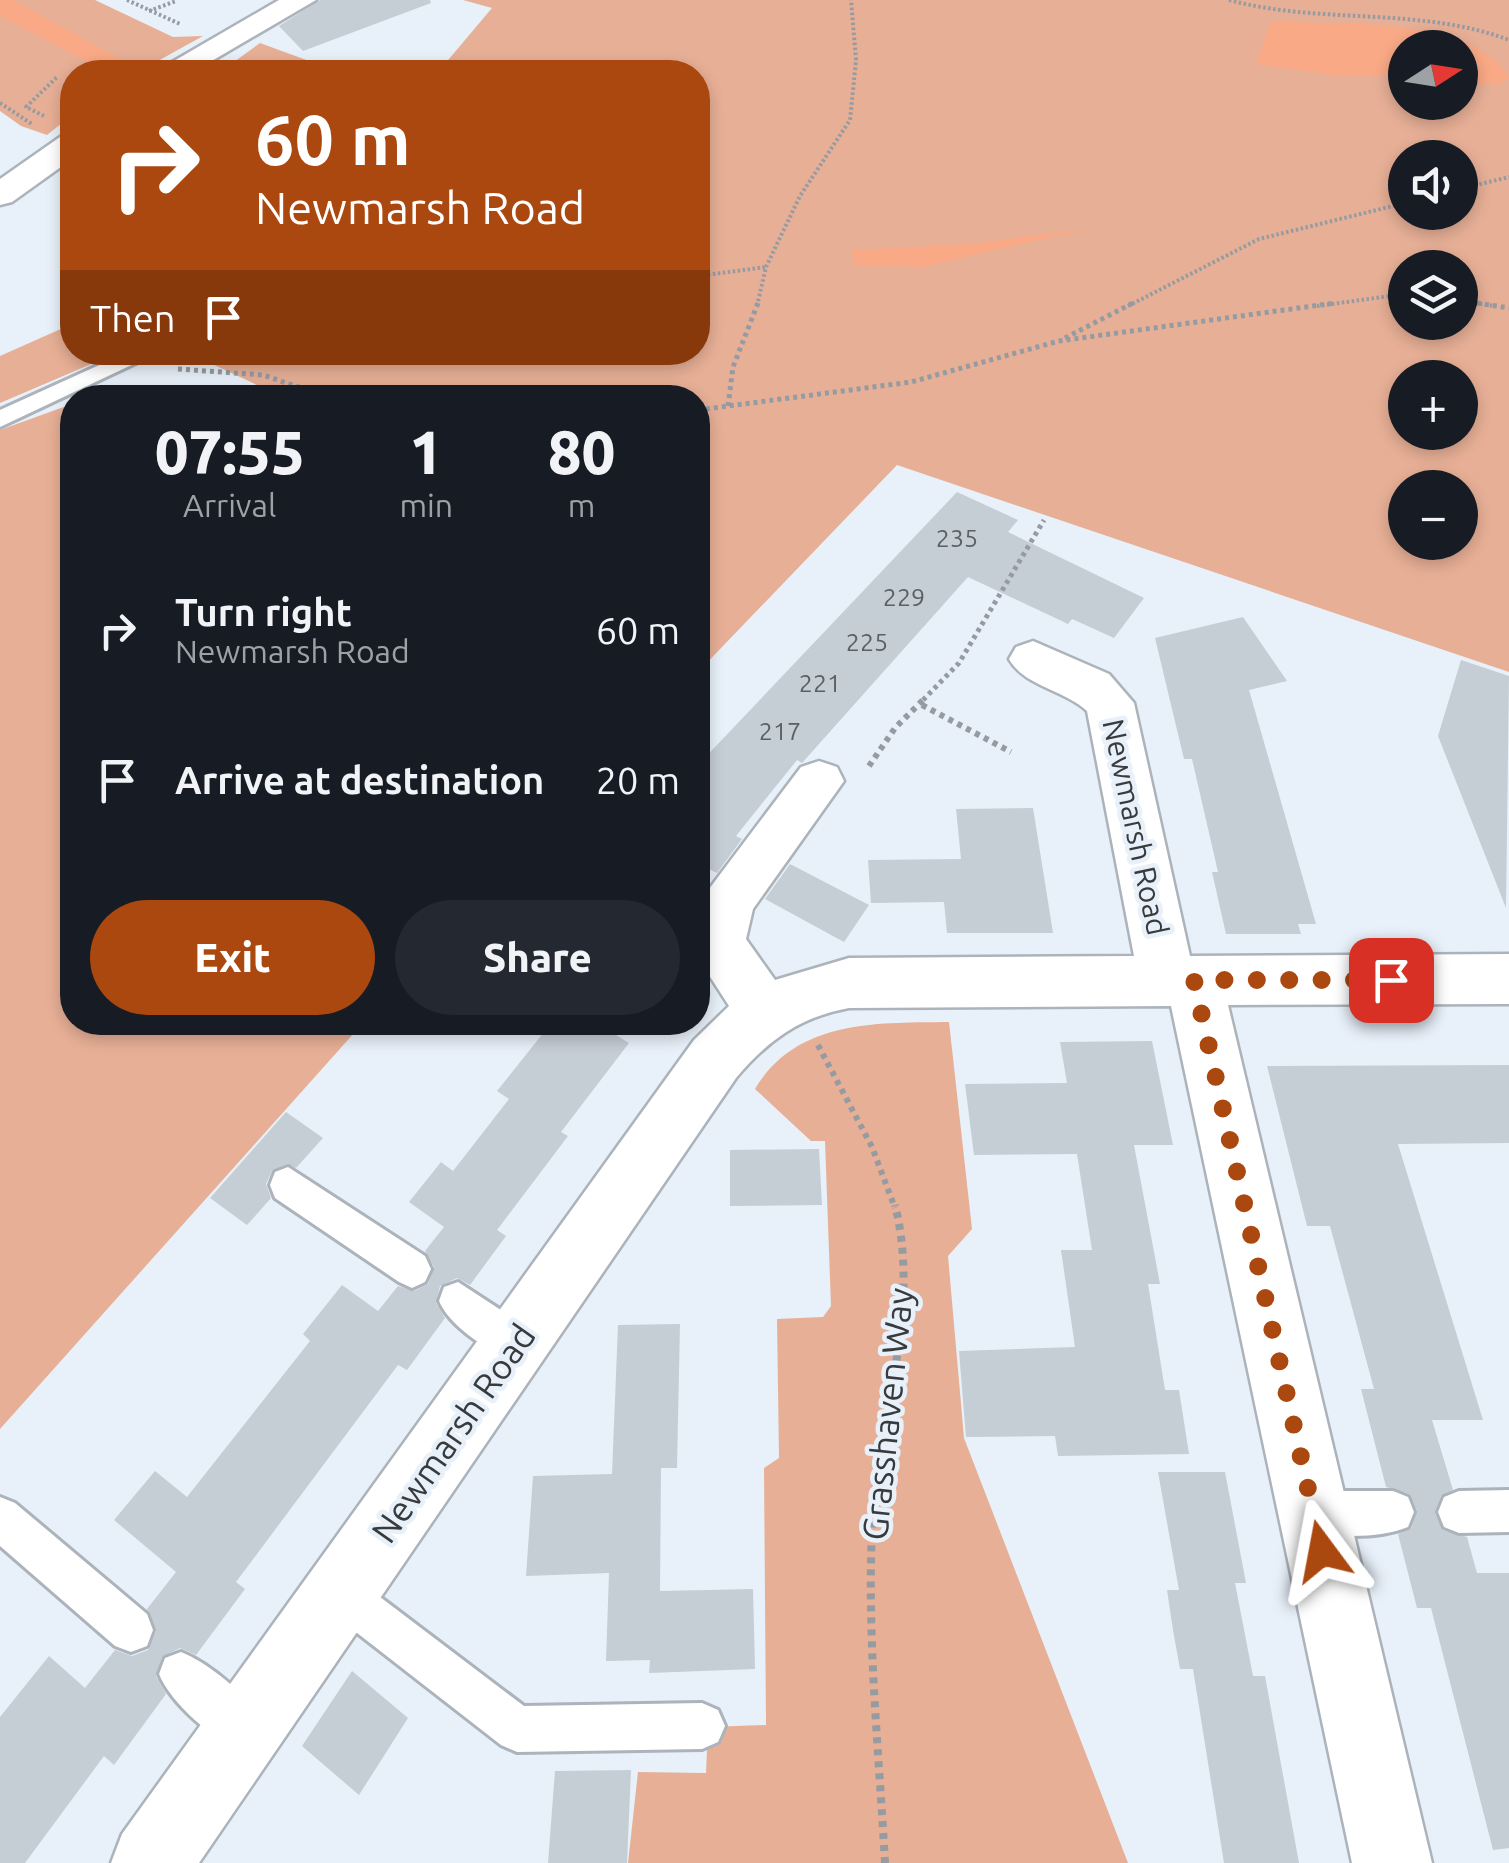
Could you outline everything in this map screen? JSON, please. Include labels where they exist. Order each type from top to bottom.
[{"type":"street","points":[[194,60],[301,0]]},
{"type":"street","points":[[2,194],[60,158]]},
{"type":"street","name":"Newmarsh Road","points":[[1033,658],[1092,687],[1110,703],[1181,980]]},
{"type":"street","points":[[763,1010],[718,943],[727,901],[843,774]]},
{"type":"street","name":"Newmarsh Road","points":[[150,1863],[715,1059],[740,1029],[763,1010],[821,987],[849,983],[1509,979]]},
{"type":"street","points":[[1181,980],[1313,1512],[1392,1863]]},
{"type":"lane","points":[[73,384],[118,365]]},
{"type":"lane","points":[[0,419],[60,390]]},
{"type":"lane","points":[[288,1185],[412,1268]]},
{"type":"lane","points":[[458,1301],[516,1343]]},
{"type":"lane","points":[[1459,1512],[1509,1511]]},
{"type":"lane","points":[[1313,1512],[1393,1512]]},
{"type":"lane","points":[[0,1518],[131,1630]]},
{"type":"lane","points":[[340,1593],[517,1729],[702,1726]]},
{"type":"lane","points":[[181,1674],[244,1730]]},
{"type":"path","points":[[127,0],[192,28]]},
{"type":"path","points":[[148,11],[176,0]]},
{"type":"path","points":[[728,406],[732,367],[759,300],[766,268],[800,196],[850,120],[856,60],[851,0]]},
{"type":"path","points":[[1229,0],[1281,10],[1440,17],[1488,26],[1509,40]]},
{"type":"path","points":[[26,107],[57,77]]},
{"type":"path","points":[[0,103],[60,156]]},
{"type":"path","points":[[1478,185],[1509,177]]},
{"type":"path","points":[[1060,341],[1260,239],[1388,207]]},
{"type":"path","points":[[710,275],[766,268]]},
{"type":"path","points":[[710,408],[911,382],[1060,341],[1388,296]]},
{"type":"path","points":[[1478,304],[1509,308]]},
{"type":"path","points":[[73,384],[179,369],[262,375],[292,385]]},
{"type":"path","points":[[843,774],[922,705],[959,663],[1044,520]]},
{"type":"path","points":[[922,705],[1011,752]]},
{"type":"path","name":"Grasshaven Way","points":[[818,1044],[880,1167],[896,1209],[904,1256],[902,1301],[875,1480],[871,1568],[885,1863]]},
{"type":"shaded area","points":[[0,0],[95,0],[173,37],[203,36],[160,60],[60,60],[60,125],[47,135],[21,126],[0,111]]},
{"type":"shaded area","points":[[0,0],[13,0],[122,60],[84,60],[0,16]]},
{"type":"shaded area","points":[[463,0],[1509,0],[1509,672],[897,465],[710,660],[710,385],[257,385],[214,365],[710,365],[710,60],[448,60],[492,8]]},
{"type":"shaded area","points":[[1271,21],[1414,30],[1388,30],[1388,75],[1334,75],[1256,64]]},
{"type":"shaded area","points":[[260,43],[306,60],[237,60]]},
{"type":"shaded area","points":[[1478,50],[1491,57],[1509,77],[1499,85],[1478,83]]},
{"type":"shaded area","points":[[1090,228],[923,267],[854,265],[852,250],[972,244]]},
{"type":"shaded area","points":[[60,329],[60,365],[89,365],[0,403],[0,356]]},
{"type":"shaded area","points":[[60,408],[60,1035],[352,1035],[0,1429],[0,430]]},
{"type":"shaded area","points":[[949,1022],[972,1229],[948,1256],[964,1438],[1128,1863],[628,1863],[638,1772],[706,1773],[708,1727],[766,1725],[764,1468],[779,1458],[777,1319],[823,1317],[831,1306],[825,1141],[811,1141],[755,1089],[772,1066],[816,1037],[867,1025]]},
{"type":"building","points":[[320,0],[431,3],[303,51],[279,26]]},
{"type":"building","points":[[957,492],[1018,520],[1008,532],[1144,598],[1114,638],[1072,619],[1068,624],[968,577],[802,763],[797,760],[736,836],[742,839],[717,873],[710,870],[710,752]]},
{"type":"building","points":[[1243,617],[1287,681],[1249,690],[1316,924],[1298,924],[1301,934],[1226,934],[1212,872],[1218,872],[1192,759],[1184,759],[1155,638]]},
{"type":"building","points":[[1461,660],[1509,676],[1506,908],[1438,736]]},
{"type":"building","points":[[1033,808],[1053,933],[947,933],[944,902],[871,903],[868,860],[961,859],[956,809]]},
{"type":"building","points":[[790,864],[869,905],[844,942],[765,899]]},
{"type":"building","points":[[542,1035],[616,1035],[629,1043],[561,1132],[568,1136],[497,1230],[506,1236],[470,1285],[457,1278],[440,1286],[436,1303],[445,1318],[407,1370],[398,1365],[236,1582],[245,1589],[196,1655],[180,1648],[162,1657],[156,1676],[166,1694],[114,1765],[104,1756],[25,1863],[0,1863],[0,1717],[49,1656],[85,1688],[115,1650],[132,1656],[148,1650],[156,1631],[147,1609],[176,1572],[114,1520],[155,1471],[187,1497],[310,1341],[303,1334],[342,1285],[378,1311],[398,1286],[414,1291],[428,1284],[434,1267],[425,1251],[444,1227],[409,1202],[441,1162],[453,1171],[509,1099],[497,1091]]},
{"type":"building","points":[[1152,1041],[1173,1145],[1134,1145],[1160,1284],[1148,1284],[1165,1390],[1179,1390],[1189,1454],[1058,1456],[1055,1436],[966,1437],[959,1351],[1075,1347],[1061,1250],[1092,1250],[1077,1154],[974,1155],[965,1084],[1067,1083],[1060,1042]]},
{"type":"building","points":[[1509,1065],[1509,1143],[1398,1144],[1483,1420],[1432,1420],[1453,1490],[1441,1496],[1435,1513],[1443,1530],[1467,1537],[1477,1573],[1509,1573],[1509,1848],[1493,1850],[1431,1608],[1417,1608],[1398,1534],[1411,1528],[1417,1511],[1409,1494],[1386,1487],[1361,1389],[1374,1389],[1330,1226],[1307,1226],[1267,1066]]},
{"type":"building","points":[[286,1112],[323,1138],[296,1168],[287,1164],[272,1171],[266,1184],[271,1198],[247,1225],[210,1198]]},
{"type":"building","points":[[819,1149],[822,1205],[730,1206],[730,1150]]},
{"type":"building","points":[[680,1324],[677,1468],[661,1468],[660,1591],[753,1589],[755,1669],[649,1673],[650,1660],[606,1661],[609,1573],[526,1576],[533,1476],[612,1474],[618,1325]]},
{"type":"building","points":[[1158,1472],[1225,1472],[1246,1583],[1235,1583],[1253,1676],[1265,1676],[1299,1863],[1224,1863],[1193,1669],[1180,1669],[1173,1630],[1167,1590],[1179,1590]]},
{"type":"building","points":[[352,1671],[408,1718],[359,1795],[302,1746]]},
{"type":"building","points":[[631,1770],[627,1863],[548,1863],[555,1771]]},
{"type":"route","points":[[1322,1551],[1194,980],[1391,980]]}]
